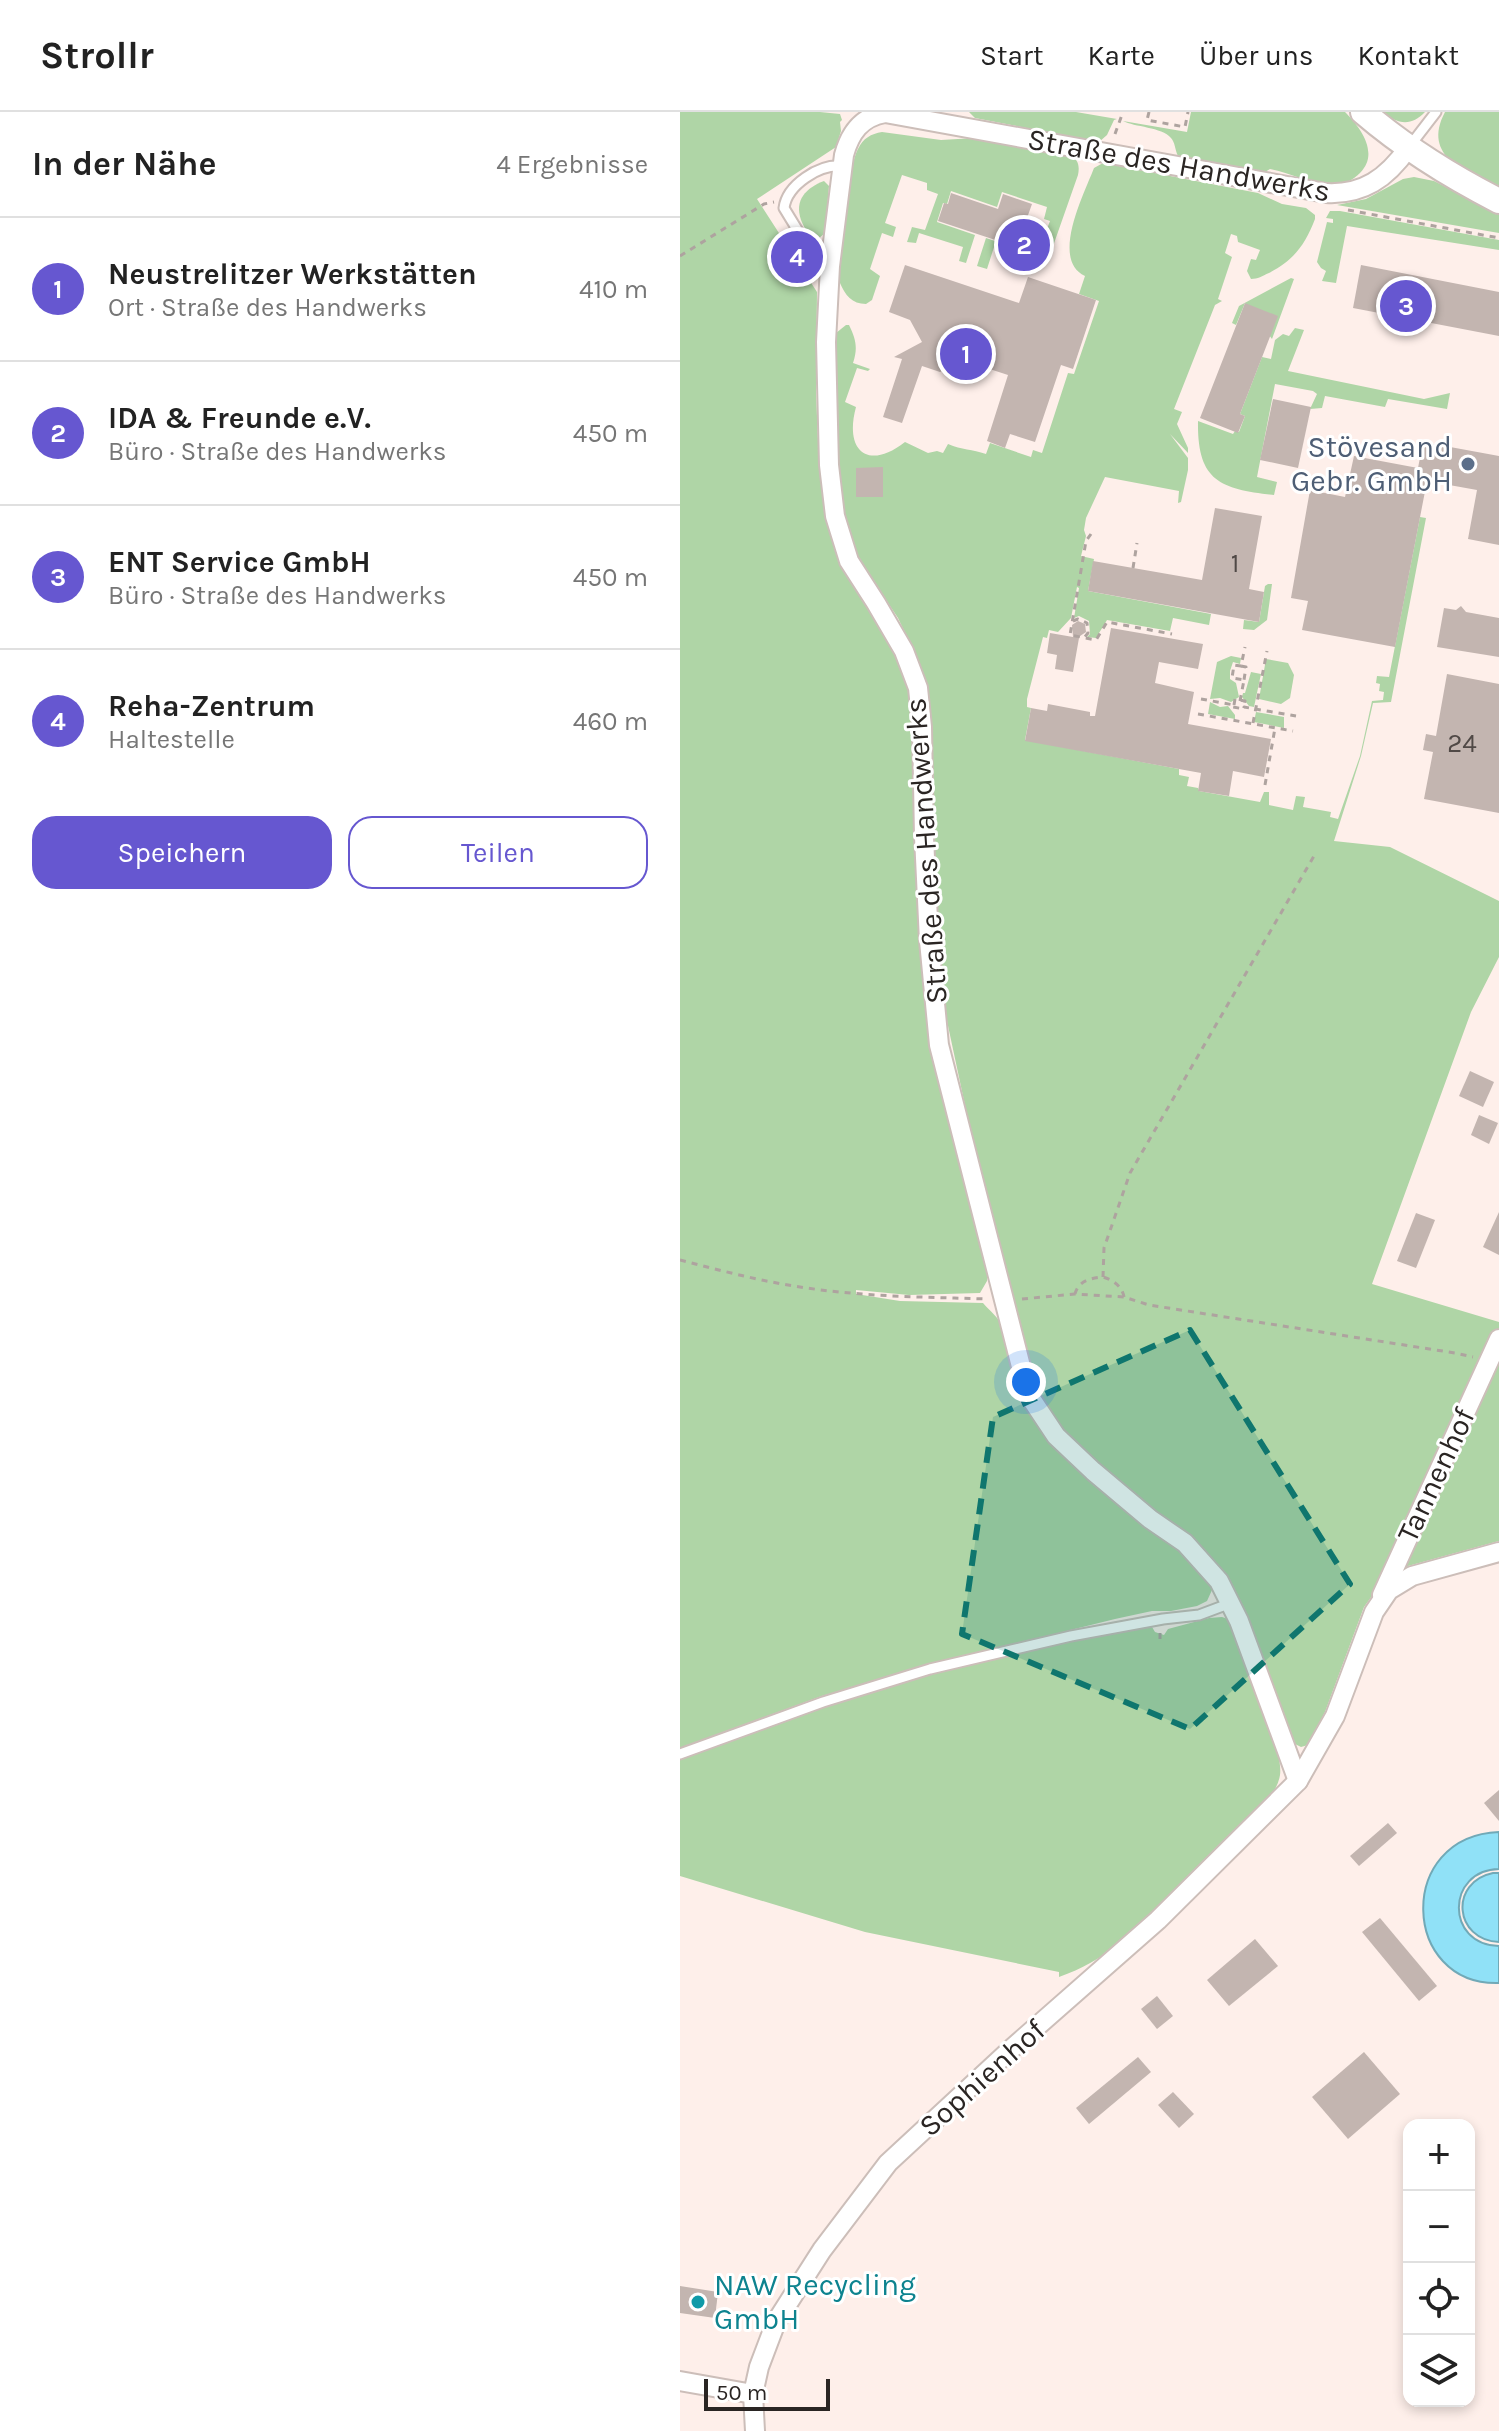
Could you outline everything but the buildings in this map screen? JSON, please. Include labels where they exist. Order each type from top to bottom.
[{"type":"main road","points":[[1363,112],[1408,148],[1499,201]]},
{"type":"street","name":"Straße des Handwerks","points":[[1298,1781],[1231,1603],[1206,1564],[1056,1436],[1028,1394],[939,1045],[929,941],[918,688],[904,651],[849,561],[835,516],[826,391],[830,266],[842,166],[849,139],[868,117],[885,113],[1326,193],[1343,194],[1376,182],[1390,171],[1408,148]]},
{"type":"street","name":"Tannenhof","points":[[1298,1781],[1335,1716],[1374,1612],[1499,1339]]},
{"type":"street","points":[[1374,1612],[1389,1590],[1412,1576],[1499,1552]]},
{"type":"street","name":"Sophienhof","points":[[755,2431],[753,2394],[759,2367],[776,2322],[822,2250],[888,2163],[1158,1920],[1298,1781]]},
{"type":"street","points":[[680,2381],[753,2394]]},
{"type":"lane","points":[[1408,148],[1436,112]]},
{"type":"lane","points":[[830,266],[817,262],[788,218],[785,199],[799,183],[825,168],[842,166]]},
{"type":"lane","points":[[680,1754],[823,1702],[930,1669],[1071,1636],[1199,1615],[1231,1603]]},
{"type":"path","points":[[1115,134],[1123,112]]},
{"type":"path","points":[[1149,112],[1147,120],[1185,127],[1188,112]]},
{"type":"path","points":[[680,256],[764,204],[785,199]]},
{"type":"path","points":[[1340,209],[1499,238]]},
{"type":"path","points":[[1091,534],[1086,541],[1070,635],[1096,640],[1107,622],[1172,634]]},
{"type":"path","points":[[1133,568],[1137,543]]},
{"type":"path","points":[[1072,621],[1078,619],[1087,623],[1088,633],[1084,638]]},
{"type":"path","points":[[1241,666],[1245,647]]},
{"type":"path","points":[[1253,723],[1267,651]]},
{"type":"path","points":[[1240,701],[1244,680],[1246,667],[1234,665],[1232,678],[1244,680]]},
{"type":"path","points":[[1201,699],[1296,716]]},
{"type":"path","points":[[1234,705],[1235,699],[1245,701],[1244,707]]},
{"type":"path","points":[[1198,714],[1293,731]]},
{"type":"path","points":[[1265,785],[1275,728]]},
{"type":"path","points":[[1103,1277],[1104,1248],[1130,1173],[1314,856]]},
{"type":"path","points":[[680,1260],[763,1281],[811,1289],[911,1298],[1046,1298],[1075,1294],[1124,1297],[1149,1305],[1455,1353],[1488,1361]]},
{"type":"path","points":[[1075,1294],[1083,1282],[1103,1277],[1118,1285],[1124,1297]]},
{"type":"path","points":[[1160,1632],[1160,1639]]},
{"type":"highlighted area","points":[[1190,1330],[1350,1584],[1190,1729],[962,1634],[993,1417]]},
{"type":"green space","points":[[680,112],[820,112],[840,114],[842,120],[836,147],[757,199],[817,292],[819,465],[827,519],[842,568],[897,653],[908,686],[915,731],[919,941],[934,1046],[988,1261],[987,1281],[980,1293],[909,1295],[856,1290],[856,1294],[900,1301],[983,1303],[1003,1327],[1015,1385],[1045,1435],[1077,1467],[1187,1553],[1212,1590],[1207,1601],[1197,1606],[1115,1619],[930,1665],[822,1696],[680,1748]]},
{"type":"green space","points":[[969,112],[1076,112],[1117,119],[1099,142],[975,118]]},
{"type":"green space","points":[[1191,112],[1345,112],[1366,141],[1366,165],[1351,180],[1340,184],[1324,184],[1270,169],[1254,172],[1178,156],[1167,134],[1123,121],[1187,132]]},
{"type":"green space","points":[[1382,112],[1425,112],[1414,120],[1404,122]]},
{"type":"green space","points":[[1445,112],[1499,112],[1499,190],[1462,169],[1443,152],[1439,128]]},
{"type":"green space","points":[[882,132],[941,140],[975,138],[1072,156],[1078,163],[1078,175],[1052,249],[1035,258],[995,244],[987,269],[977,266],[986,238],[1037,255],[1050,221],[1044,219],[1047,207],[1002,192],[997,207],[951,191],[947,204],[943,203],[937,222],[975,235],[966,263],[959,261],[963,247],[919,233],[916,243],[907,242],[912,227],[925,230],[938,194],[927,190],[927,183],[902,175],[885,223],[896,227],[893,237],[882,233],[870,269],[880,276],[872,300],[866,304],[853,301],[842,287],[839,274],[847,194],[854,158],[860,145],[868,137]]},
{"type":"green space","points":[[1103,163],[1258,193],[1282,204],[1306,208],[1315,215],[1315,219],[1303,244],[1292,257],[1269,273],[1251,279],[1247,271],[1251,259],[1256,260],[1260,250],[1238,242],[1237,236],[1231,234],[1225,253],[1232,257],[1218,299],[1222,301],[1215,305],[1174,409],[1182,412],[1177,424],[1188,448],[1188,453],[1170,434],[1188,458],[1181,502],[1178,503],[1179,491],[1105,477],[1086,518],[1081,556],[1094,559],[1088,591],[1211,614],[1209,625],[1173,618],[1170,631],[1107,620],[1096,638],[1087,637],[1090,634],[1089,621],[1079,616],[1074,618],[1077,587],[1071,618],[1058,632],[1049,630],[1047,638],[1043,637],[1027,699],[1027,707],[1031,708],[1025,740],[1179,769],[1179,775],[1189,777],[1187,786],[1199,791],[1260,802],[1264,792],[1269,792],[1269,805],[1293,810],[1296,796],[1305,797],[1303,807],[1331,812],[1330,817],[1338,819],[1360,756],[1372,701],[1383,700],[1384,692],[1379,691],[1377,676],[1389,677],[1420,517],[1426,518],[1391,702],[1373,703],[1361,756],[1334,841],[1390,847],[1499,901],[1499,957],[1471,1012],[1372,1284],[1499,1322],[1499,1541],[1408,1566],[1382,1582],[1364,1607],[1325,1712],[1308,1745],[1301,1747],[1293,1743],[1249,1625],[1213,1560],[1073,1441],[1050,1413],[1035,1385],[969,1124],[941,993],[931,872],[931,718],[920,664],[898,618],[860,561],[845,523],[838,464],[835,337],[846,325],[849,325],[856,344],[853,363],[870,369],[857,368],[845,402],[856,407],[853,435],[862,452],[880,455],[905,442],[928,453],[943,453],[948,444],[986,454],[990,443],[1031,457],[1033,450],[1042,453],[1068,373],[1074,374],[1099,301],[1079,294],[1085,276],[1075,268],[1070,256],[1070,242],[1078,209],[1094,168]]},
{"type":"green space","points":[[1414,177],[1434,181],[1499,213],[1499,233],[1337,205],[1366,199],[1403,179]]},
{"type":"green space","points":[[824,181],[829,186],[825,233],[818,239],[804,227],[799,206],[807,191]]},
{"type":"green space","points":[[1330,211],[1499,240],[1499,250],[1347,226],[1336,283],[1322,281],[1326,271],[1317,262],[1327,222],[1333,223],[1333,219],[1326,218]]},
{"type":"green space","points":[[1291,278],[1294,279],[1272,339],[1245,303],[1236,325],[1232,323],[1239,306]]},
{"type":"green space","points":[[1295,328],[1304,330],[1288,371],[1424,399],[1450,393],[1447,409],[1388,399],[1385,407],[1325,396],[1322,408],[1310,409],[1317,394],[1313,391],[1275,384],[1257,477],[1277,482],[1274,495],[1226,485],[1207,469],[1199,441],[1198,421],[1233,434],[1239,432],[1245,416],[1240,414],[1262,357],[1271,359],[1275,340],[1283,334],[1289,336]]},
{"type":"green space","points":[[1272,584],[1267,620],[1254,630],[1243,629],[1244,620],[1259,622],[1265,586]]},
{"type":"green space","points":[[1231,656],[1241,658],[1240,664],[1233,662],[1230,671],[1230,679],[1236,683],[1239,697],[1231,702],[1220,698],[1210,699],[1217,662]]},
{"type":"green space","points":[[1266,659],[1288,663],[1294,675],[1290,698],[1281,704],[1259,699]]},
{"type":"green space","points":[[1251,672],[1261,674],[1254,707],[1249,706],[1242,697]]},
{"type":"green space","points":[[1210,702],[1220,707],[1228,706],[1235,719],[1208,714]]},
{"type":"green space","points":[[1256,712],[1284,717],[1284,728],[1254,722]]},
{"type":"green space","points":[[1222,1617],[1235,1625],[1263,1702],[1280,1762],[1277,1784],[1261,1807],[1120,1944],[1075,1970],[1059,1977],[1059,1972],[865,1932],[680,1876],[680,1759],[824,1705],[933,1673],[1072,1640],[1152,1627],[1155,1632],[1164,1635],[1168,1629]]},
{"type":"water","points":[[1499,1832],[1499,1869],[1482,1873],[1469,1881],[1461,1894],[1459,1908],[1461,1921],[1469,1934],[1481,1942],[1499,1946],[1499,1983],[1467,1978],[1443,1961],[1429,1938],[1423,1910],[1427,1882],[1441,1858],[1465,1840]]},
{"type":"water","points":[[1499,1873],[1499,1942],[1484,1939],[1473,1932],[1463,1910],[1469,1887],[1479,1878]]},
{"type":"place","name":"IDA & Freunde e.V.","points":[[1024,245]]},
{"type":"place","name":"Reha-Zentrum","points":[[797,257]]},
{"type":"place","name":"ENT Service GmbH","points":[[1406,306]]},
{"type":"place","name":"Neustrelitzer Werkstätten","points":[[966,354]]},
{"type":"place","name":"Stövesand Gebr. GmbH","points":[[1468,464]]},
{"type":"place","name":"NAW Recycling GmbH","points":[[698,2302]]}]
